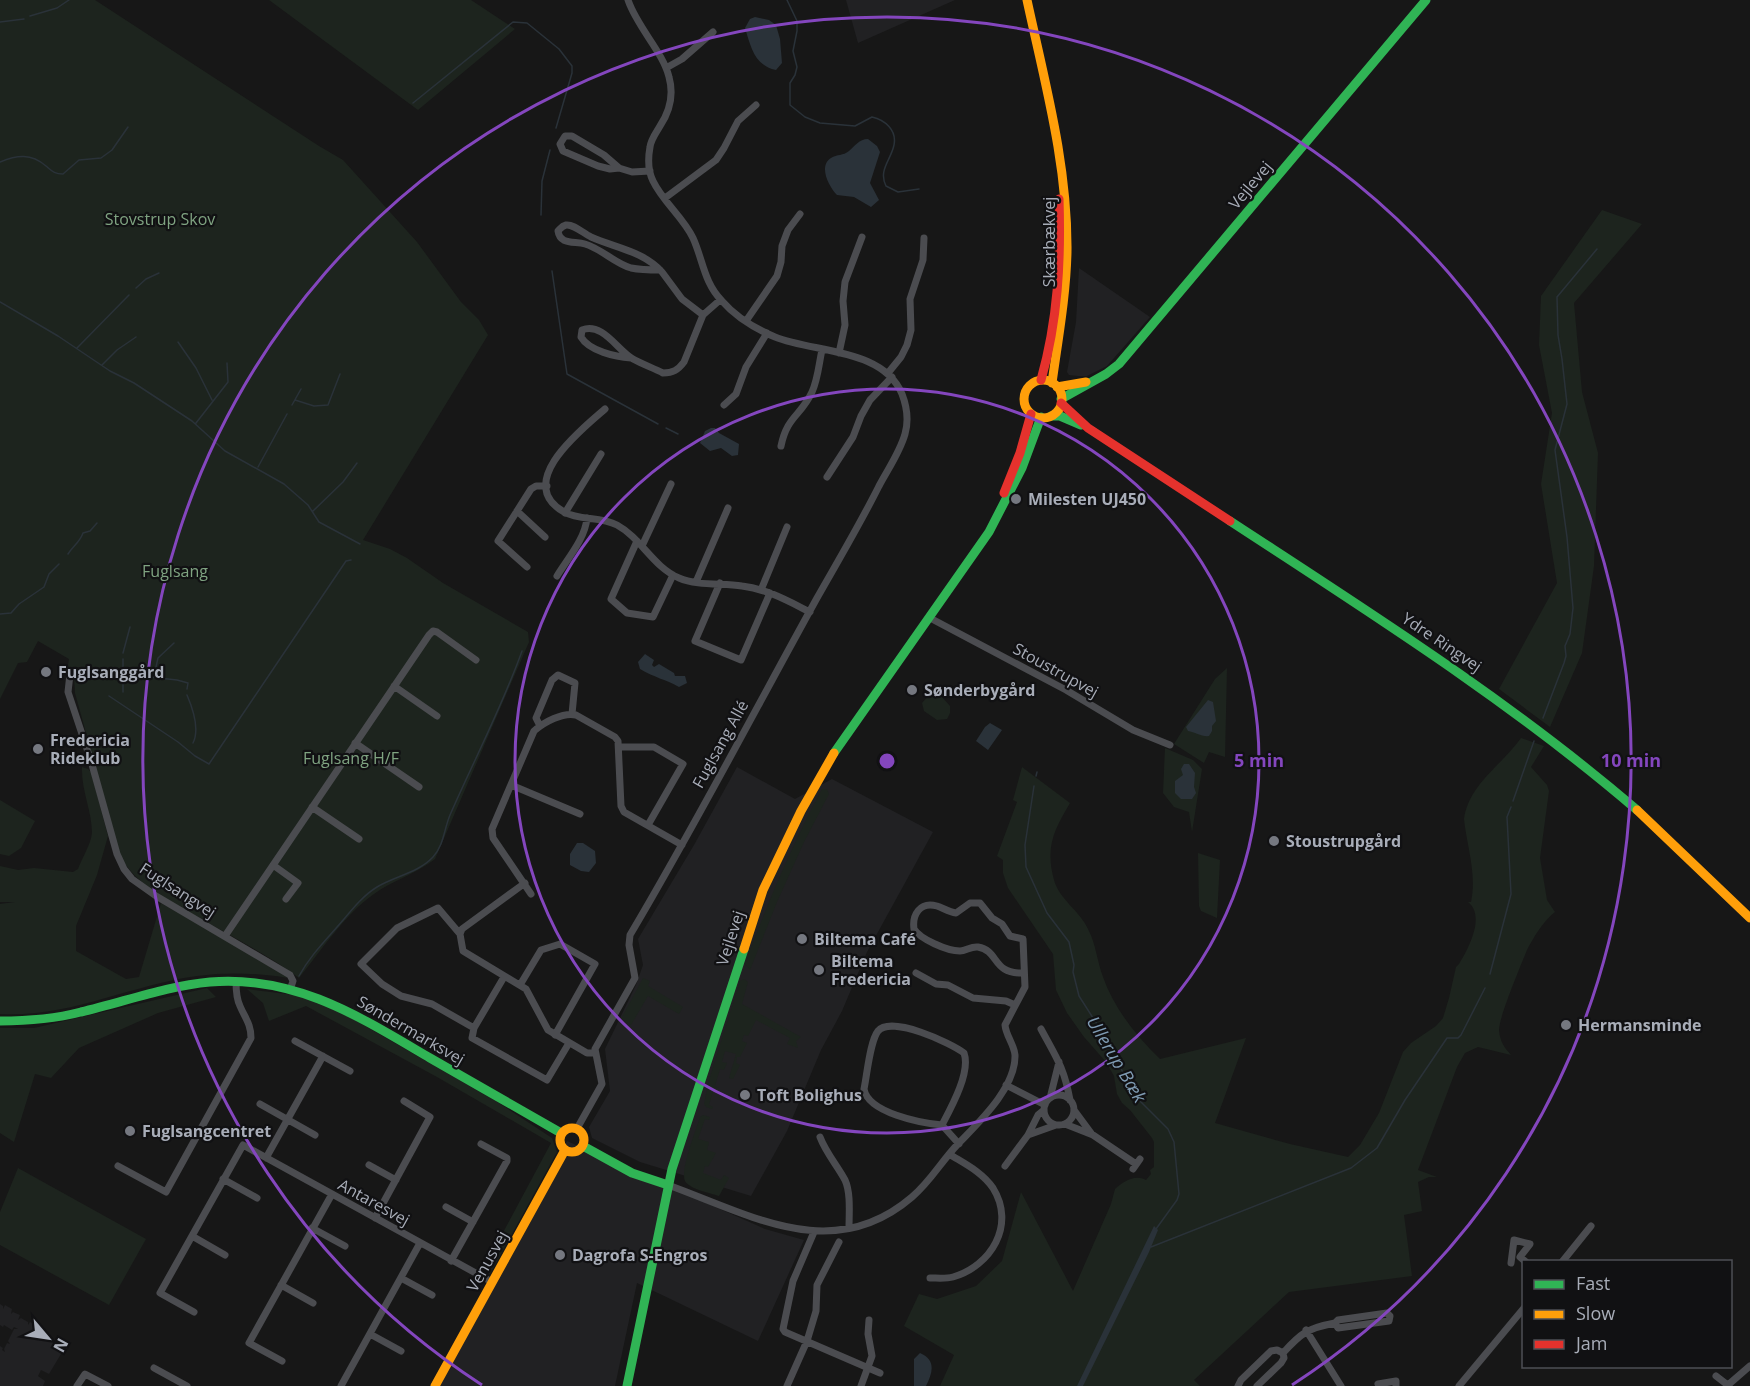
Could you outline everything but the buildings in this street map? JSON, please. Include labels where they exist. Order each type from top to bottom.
[{"type":"street","points":[[628,0],[634,16],[670,77],[671,98],[664,120],[650,142],[650,171],[653,181],[687,227],[694,240],[706,277],[720,300],[746,321],[776,338],[876,364],[890,375]]},
{"type":"street","name":"Skærbækvej","points":[[1027,0],[1061,163],[1066,241],[1064,298],[1055,385]]},
{"type":"street","name":"Vejlevej","points":[[1061,401],[1119,364],[1426,0]]},
{"type":"street","points":[[666,68],[682,59],[713,32]]},
{"type":"street","name":"Skærbækvej","points":[[1041,380],[1054,319],[1060,251],[1057,179],[1047,109],[1048,101]]},
{"type":"street","points":[[665,198],[716,160],[738,121],[756,105]]},
{"type":"street","points":[[619,168],[604,155],[572,136],[565,136],[561,139],[560,144],[563,151],[598,166],[632,172],[650,171]]},
{"type":"street","points":[[746,321],[777,276],[782,246],[788,230],[800,214]]},
{"type":"street","points":[[660,270],[648,271],[631,268],[585,244],[564,240],[559,236],[558,231],[564,225],[569,225],[595,239],[614,244],[646,258],[660,270],[682,299],[703,315]]},
{"type":"street","points":[[838,353],[845,325],[845,282],[862,237]]},
{"type":"street","points":[[827,477],[853,437],[870,400],[890,375],[908,345],[911,330],[910,299],[923,260],[924,238]]},
{"type":"street","points":[[609,257],[614,244]]},
{"type":"street","points":[[631,358],[618,357],[590,346],[581,337],[582,330],[588,327],[604,334],[631,358],[663,373],[676,370],[684,362],[703,315],[720,300]]},
{"type":"street","points":[[724,405],[736,394],[746,367],[767,333]]},
{"type":"street","points":[[781,446],[784,431],[789,422],[807,402],[813,391],[822,350]]},
{"type":"street","name":"Fuglsang Allé","points":[[595,1053],[635,978],[629,945],[630,934],[682,845],[856,531],[905,436],[908,423],[907,409],[898,385],[890,375]]},
{"type":"street","points":[[1041,380],[1055,385],[1061,401],[1057,411],[1046,416],[1032,414],[1025,405],[1025,394],[1030,385],[1041,380]]},
{"type":"street","name":"Vejlevej","points":[[1055,385],[1091,382]]},
{"type":"street","name":"Ydre Ringvej","points":[[1061,401],[1088,428]]},
{"type":"street","points":[[606,409],[572,437],[559,453],[548,476],[547,486],[549,498],[556,506],[565,513],[618,525],[640,543],[658,564],[683,580],[761,590],[810,612]]},
{"type":"street","name":"Vejlevej","points":[[976,548],[1012,475],[1032,414]]},
{"type":"street","name":"Vejlevej","points":[[627,1386],[668,1185],[752,920],[775,863],[810,794],[838,747],[989,532],[1046,416]]},
{"type":"street","name":"Ydre Ringvej","points":[[1046,416],[1060,416],[1088,428],[1419,645],[1513,710],[1578,759],[1645,816],[1750,918]]},
{"type":"street","points":[[565,513],[600,454]]},
{"type":"street","points":[[671,484],[611,599],[627,613],[653,617],[673,575]]},
{"type":"street","points":[[527,567],[498,542],[531,489],[536,486],[547,486]]},
{"type":"street","points":[[696,582],[728,508]]},
{"type":"street","points":[[517,511],[545,537]]},
{"type":"street","points":[[557,576],[582,536],[587,518]]},
{"type":"street","points":[[761,590],[787,527]]},
{"type":"street","points":[[720,583],[695,641],[741,660],[770,593]]},
{"type":"street","name":"Stoustrupvej","points":[[930,618],[1066,690],[1133,730],[1170,745]]},
{"type":"street","points":[[225,936],[433,631],[476,660]]},
{"type":"street","name":"Fuglsangvej","points":[[70,674],[69,692],[117,854],[124,869],[132,879],[156,896],[290,975],[293,981],[291,987]]},
{"type":"street","points":[[540,726],[536,718],[552,680],[558,675],[575,683],[572,714]]},
{"type":"street","points":[[394,686],[437,716]]},
{"type":"street","points":[[531,894],[492,834],[492,829],[534,731],[540,726],[572,714],[615,737],[620,747],[621,806],[624,812],[682,845]]},
{"type":"street","points":[[355,743],[419,787]]},
{"type":"street","points":[[620,747],[654,747],[683,764],[648,825]]},
{"type":"street","points":[[511,785],[580,814]]},
{"type":"street","points":[[312,807],[359,839]]},
{"type":"street","points":[[273,865],[298,883],[286,899]]},
{"type":"street","points":[[460,934],[462,929],[525,883]]},
{"type":"street","points":[[583,1146],[632,1173],[789,1229],[814,1232],[849,1228],[883,1216],[912,1198],[925,1185],[949,1154],[992,1107],[1006,1085],[1015,1058],[1005,1025],[1025,987],[1023,939],[1010,936],[1002,924],[992,918],[980,903],[970,903],[956,913],[933,905],[926,906],[920,908],[915,914],[914,929],[922,939],[957,951],[971,947],[983,949],[1002,969],[1024,973]]},
{"type":"street","points":[[474,1028],[432,1004],[401,996],[382,984],[361,964],[397,928],[438,908],[460,934],[463,951],[526,989],[548,1030],[587,1053],[595,1053],[602,1084],[578,1127]]},
{"type":"street","points":[[520,985],[541,951],[560,944],[595,964],[555,1035]]},
{"type":"street","points":[[916,973],[936,984],[948,985],[973,998],[1006,1001],[1015,1005]]},
{"type":"street","points":[[504,977],[474,1028],[472,1038],[547,1080],[569,1043]]},
{"type":"street","points":[[118,1166],[166,1192],[250,1038],[251,1028],[238,1003],[236,981]]},
{"type":"street","name":"Søndermarksvej","points":[[0,1021],[16,1022],[57,1018],[192,984],[236,981],[264,982],[291,987],[338,1005],[561,1133]]},
{"type":"street","points":[[942,1125],[966,1067],[964,1053],[916,1030],[883,1026],[877,1032],[874,1040],[864,1089],[869,1102],[892,1113],[942,1125],[959,1144]]},
{"type":"street","points":[[1041,1029],[1059,1060],[1074,1110],[1093,1135]]},
{"type":"street","points":[[295,1041],[350,1071]]},
{"type":"street","points":[[266,1158],[323,1056]]},
{"type":"street","points":[[1005,1166],[1045,1108],[1057,1077],[1059,1060]]},
{"type":"street","points":[[1006,1085],[1045,1108],[1047,1119],[1056,1125]]},
{"type":"street","points":[[1050,1098],[1061,1095],[1070,1100]]},
{"type":"street","points":[[375,1218],[430,1117],[404,1101]]},
{"type":"street","points":[[260,1104],[315,1135]]},
{"type":"street","points":[[1065,1124],[1072,1119],[1074,1110]]},
{"type":"street","points":[[1028,1135],[1065,1124],[1093,1135],[1136,1164]]},
{"type":"street","points":[[578,1127],[584,1138],[583,1146]]},
{"type":"street","points":[[578,1127],[567,1128],[561,1133],[560,1143],[566,1150],[573,1152],[583,1146]]},
{"type":"street","points":[[820,1137],[845,1180],[849,1228]]},
{"type":"street","points":[[452,1261],[508,1159],[481,1144]]},
{"type":"street","name":"Antaresvej","points":[[223,1179],[243,1145],[492,1282]]},
{"type":"street","name":"Venusvej","points":[[435,1386],[566,1150]]},
{"type":"street","points":[[930,1278],[952,1278],[971,1269],[988,1256],[999,1238],[1002,1214],[994,1189],[978,1172],[949,1154]]},
{"type":"street","points":[[369,1165],[396,1180]]},
{"type":"street","points":[[194,1312],[160,1293],[223,1179],[257,1198]]},
{"type":"street","points":[[282,1361],[249,1343],[332,1194]]},
{"type":"street","points":[[446,1207],[473,1222]]},
{"type":"street","points":[[1564,1260],[1591,1226]]},
{"type":"street","points":[[312,1228],[345,1246]]},
{"type":"street","points":[[814,1232],[793,1281],[782,1325],[785,1332],[880,1373]]},
{"type":"street","points":[[192,1236],[225,1255]]},
{"type":"street","points":[[787,1386],[807,1341],[816,1311],[817,1285],[839,1242]]},
{"type":"street","points":[[341,1386],[420,1243]]},
{"type":"street","points":[[401,1278],[432,1295]]},
{"type":"street","points":[[281,1285],[313,1303]]},
{"type":"street","points":[[1459,1386],[1522,1310]]},
{"type":"street","points":[[1283,1353],[1306,1330],[1316,1326],[1335,1323],[1338,1320],[1387,1313],[1390,1316],[1389,1321],[1338,1328],[1335,1323]]},
{"type":"street","points":[[861,1386],[872,1356],[868,1334],[869,1320]]},
{"type":"street","points":[[1306,1330],[1341,1386]]},
{"type":"street","points":[[370,1334],[401,1352]]},
{"type":"street","points":[[1238,1386],[1240,1380],[1271,1351],[1277,1350],[1283,1353]]},
{"type":"street","points":[[1257,1386],[1281,1363],[1284,1358],[1283,1353]]},
{"type":"street","points":[[1716,1376],[1725,1385],[1750,1366]]},
{"type":"street","points":[[154,1368],[187,1386]]},
{"type":"street","points":[[77,1386],[85,1374],[108,1386]]},
{"type":"street","points":[[1379,1386],[1378,1384],[1396,1381],[1396,1386]]},
{"type":"shaded area","points":[[846,0],[955,0],[858,43]]},
{"type":"shaded area","points":[[755,17],[769,20],[776,25],[782,63],[776,70],[763,64],[754,54],[745,28],[750,19]]},
{"type":"shaded area","points":[[868,139],[877,146],[880,152],[870,183],[879,200],[871,207],[854,197],[837,195],[828,182],[825,171],[825,166],[831,158],[847,153],[860,141]]},
{"type":"shaded area","points":[[1079,268],[1150,317],[1107,366],[1087,376],[1069,375],[1067,372],[1076,322]]},
{"type":"shaded area","points":[[715,428],[719,433],[739,444],[738,455],[732,456],[721,448],[710,451],[700,443],[705,431]]},
{"type":"shaded area","points":[[645,654],[654,660],[652,665],[654,667],[659,664],[675,676],[685,676],[687,683],[679,687],[640,669],[638,662]]},
{"type":"shaded area","points":[[1208,700],[1213,702],[1216,721],[1209,736],[1188,731],[1186,727]]},
{"type":"shaded area","points":[[990,723],[1002,730],[988,750],[976,741]]},
{"type":"shaded area","points":[[1184,764],[1189,764],[1195,773],[1196,793],[1192,799],[1181,799],[1175,793],[1175,781],[1183,775],[1181,769]]},
{"type":"shaded area","points":[[737,767],[795,799],[832,779],[933,832],[867,952],[842,1011],[821,1050],[787,1131],[751,1196],[640,1162],[592,1138],[589,1127],[610,1091],[605,1049],[636,985],[643,965],[638,939]]},
{"type":"shaded area","points":[[577,843],[583,843],[595,851],[596,863],[589,872],[581,871],[570,865],[570,854]]},
{"type":"shaded area","points":[[567,1141],[765,1229],[804,1240],[758,1341],[637,1283],[615,1386],[430,1386]]},
{"type":"shaded area","points":[[1154,1226],[1158,1230],[1149,1252],[1083,1386],[1077,1386]]},
{"type":"shaded area","points":[[0,1304],[3,1309],[5,1305],[12,1309],[11,1314],[13,1312],[20,1315],[18,1320],[21,1318],[28,1322],[28,1325],[30,1322],[39,1327],[38,1331],[41,1329],[50,1334],[49,1336],[57,1341],[56,1344],[58,1345],[59,1342],[68,1347],[64,1353],[60,1351],[61,1354],[49,1374],[41,1370],[38,1376],[45,1381],[43,1386],[0,1386],[0,1346],[5,1352],[4,1349],[7,1343],[10,1344],[8,1341],[14,1329],[18,1329],[14,1327],[12,1330],[0,1325]]},
{"type":"shaded area","points":[[920,1353],[929,1359],[932,1367],[926,1386],[914,1386],[914,1359]]},
{"type":"green space","points":[[0,0],[95,0],[343,160],[417,242],[461,302],[479,320],[488,335],[363,540],[390,549],[407,558],[443,583],[528,632],[529,642],[435,859],[381,889],[363,902],[343,922],[299,978],[260,952],[161,896],[143,883],[127,866],[120,856],[75,693],[74,676],[67,672],[69,659],[38,641],[27,662],[18,663],[0,699]]},
{"type":"green space","points":[[269,0],[471,0],[515,29],[418,110]]},
{"type":"green space","points":[[1602,210],[1642,224],[1574,303],[1582,392],[1598,453],[1594,566],[1582,653],[1550,727],[1499,689],[1557,583],[1541,484],[1552,413],[1539,345],[1541,296]]},
{"type":"green space","points":[[1227,668],[1225,757],[1209,752],[1204,763],[1174,744],[1215,679]]},
{"type":"green space","points":[[931,693],[941,696],[950,706],[947,719],[937,720],[924,711],[922,703]]},
{"type":"green space","points":[[1521,738],[1544,746],[1531,767],[1547,785],[1549,791],[1540,858],[1547,900],[1555,912],[1543,924],[1527,950],[1500,1023],[1499,1030],[1503,1044],[1511,1055],[1478,1047],[1465,1053],[1457,1067],[1418,1170],[1437,1177],[1429,1177],[1418,1182],[1422,1211],[1404,1215],[1412,1276],[1289,1292],[1194,1380],[1200,1386],[940,1386],[954,1355],[904,1326],[919,1294],[937,1299],[976,1286],[1002,1261],[1021,1192],[1073,1291],[1111,1204],[1115,1189],[1130,1179],[1146,1180],[1151,1174],[1150,1170],[1154,1167],[1152,1138],[1122,1103],[1117,1094],[1114,1076],[1106,1062],[1067,1013],[1056,990],[1053,954],[1008,888],[1003,873],[1003,860],[997,856],[1017,802],[1013,800],[1022,767],[1070,803],[1059,822],[1051,848],[1050,858],[1054,880],[1060,893],[1088,929],[1108,988],[1134,1031],[1160,1059],[1246,1038],[1215,1123],[1348,1157],[1360,1145],[1379,1113],[1403,1052],[1443,1018],[1456,967],[1463,958],[1474,933],[1475,915],[1468,902],[1471,902],[1473,881],[1464,819],[1467,807],[1479,785]]},
{"type":"green space","points":[[1165,748],[1193,760],[1202,769],[1192,832],[1189,812],[1174,807],[1163,793]]},
{"type":"green space","points":[[82,767],[91,772],[108,836],[97,875],[76,926],[76,951],[126,979],[139,977],[161,903],[285,974],[288,978],[242,974],[197,976],[172,980],[50,1011],[0,1014],[0,904],[15,902],[0,902],[0,866],[18,870],[34,868],[73,872],[78,869],[92,833]]},
{"type":"green space","points":[[822,789],[827,789],[829,794],[777,902],[750,970],[745,964],[762,919],[790,854]]},
{"type":"green space","points":[[0,800],[35,821],[21,848],[9,856],[0,854]]},
{"type":"green space","points":[[1198,853],[1220,860],[1217,918],[1201,911],[1199,906]]},
{"type":"green space","points":[[643,978],[650,981],[648,986],[683,1007],[679,1014],[648,996],[631,1025],[621,1019]]},
{"type":"green space","points":[[744,979],[748,982],[742,1004],[801,1037],[796,1041],[798,1048],[787,1044],[790,1038],[756,1020],[748,1036],[744,1035],[742,1041],[747,1043],[740,1057],[737,1057],[736,1063],[740,1065],[733,1079],[729,1078],[736,1054],[725,1051],[722,1062],[727,1063],[724,1070],[720,1069],[715,1086],[719,1088],[714,1088],[709,1105],[713,1107],[712,1109],[704,1104],[709,1080],[740,981]]},
{"type":"green space","points":[[207,988],[216,997],[158,1013],[79,1048],[51,1078],[35,1074],[14,1142],[0,1133],[0,1028],[34,1028]]},
{"type":"green space","points":[[247,989],[303,996],[341,1012],[499,1103],[552,1138],[557,1152],[490,1274],[483,1270],[551,1143],[437,1077],[306,1006],[269,1021],[263,1003]]},
{"type":"green space","points":[[703,1115],[710,1117],[709,1120],[705,1119],[698,1139],[709,1142],[707,1150],[716,1153],[708,1167],[705,1166],[703,1173],[721,1180],[724,1175],[729,1178],[719,1196],[687,1184],[684,1176],[686,1159],[700,1117]]},
{"type":"green space","points":[[18,1168],[146,1239],[109,1305],[0,1245],[0,1212]]},
{"type":"waterway","points":[[30,16],[57,8],[69,0]]},
{"type":"waterway","points":[[787,0],[797,21],[793,51],[797,67],[790,83],[790,105],[805,117],[820,123],[855,126],[872,117],[889,126],[894,135],[894,145],[883,175],[886,186],[898,192],[919,189]]},
{"type":"waterway","points":[[0,22],[24,19]]},
{"type":"waterway","points":[[413,103],[513,22],[527,23],[559,49],[572,66],[556,128]]},
{"type":"waterway","points":[[0,162],[24,156],[35,159],[53,172],[63,174],[79,160],[101,158],[112,150],[128,127]]},
{"type":"waterway","points":[[541,215],[542,181],[550,150]]},
{"type":"waterway","points":[[1543,718],[1566,656],[1565,646],[1570,634],[1573,608],[1567,537],[1555,450],[1567,404],[1558,335],[1557,297],[1597,249]]},
{"type":"waterway","points":[[552,271],[567,374],[658,424]]},
{"type":"waterway","points":[[136,288],[146,279],[159,273]]},
{"type":"waterway","points":[[77,348],[129,295]]},
{"type":"waterway","points":[[0,302],[192,421],[225,451],[284,484],[308,505],[319,522],[360,544]]},
{"type":"waterway","points":[[102,365],[117,350],[136,337]]},
{"type":"waterway","points":[[178,342],[196,368],[212,400]]},
{"type":"waterway","points":[[196,423],[228,382],[227,363]]},
{"type":"waterway","points":[[295,400],[314,406],[328,405],[340,374]]},
{"type":"waterway","points":[[292,405],[301,389]]},
{"type":"waterway","points":[[258,467],[287,414]]},
{"type":"waterway","points":[[666,428],[678,434]]},
{"type":"waterway","points":[[313,511],[343,482],[357,463]]},
{"type":"waterway","points":[[68,554],[83,533],[90,531],[97,523]]},
{"type":"waterway","points":[[109,696],[209,764],[346,561],[351,560]]},
{"type":"waterway","points":[[0,614],[11,613],[19,604],[44,587],[49,574],[59,564]]},
{"type":"waterway","points":[[123,653],[130,627]]},
{"type":"waterway","points":[[154,676],[158,658],[174,643]]},
{"type":"waterway","points":[[299,976],[314,953],[363,897],[384,883],[420,867],[437,852],[450,815],[497,713],[522,651]]},
{"type":"waterway","points":[[123,659],[123,674],[177,680],[188,683],[187,689]]},
{"type":"waterway","points":[[123,680],[123,692]]},
{"type":"waterway","points":[[187,695],[196,725],[193,743]]},
{"type":"waterway","points":[[1513,801],[1534,741]]},
{"type":"waterway","name":"Ullerup Bæk","points":[[1036,776],[1037,772]]},
{"type":"waterway","name":"Ullerup Bæk","points":[[1034,786],[1025,845],[1026,867],[1047,913],[1069,942],[1079,996],[1109,1043],[1136,1097],[1168,1129],[1174,1142],[1179,1194],[1156,1229]]},
{"type":"waterway","points":[[1490,974],[1511,894],[1507,817],[1511,807]]},
{"type":"waterway","points":[[1151,1247],[1351,1168],[1377,1148],[1405,1100],[1447,1038],[1458,1038],[1461,1035],[1485,988]]},
{"type":"traffic: fast","points":[[1061,399],[1106,374],[1119,364],[1426,0]]},
{"type":"traffic: fast","points":[[1051,416],[1060,416],[1081,425]]},
{"type":"traffic: fast","points":[[834,753],[989,532],[1022,468],[1041,417]]},
{"type":"traffic: fast","points":[[1230,521],[1489,695],[1589,770],[1637,810]]},
{"type":"traffic: fast","points":[[627,1386],[672,1169],[744,949]]},
{"type":"traffic: fast","points":[[0,1021],[61,1016],[194,984],[241,982],[271,985],[299,992],[352,1014],[561,1133]]},
{"type":"traffic: fast","points":[[583,1146],[632,1173],[668,1185]]},
{"type":"traffic: slow","points":[[1027,0],[1048,94],[1064,188],[1067,252],[1065,285],[1052,383]]},
{"type":"traffic: slow","points":[[1043,380],[1056,386],[1062,399],[1056,412],[1043,418],[1030,412],[1024,399],[1030,386],[1043,380]]},
{"type":"traffic: slow","points":[[1057,387],[1086,382]]},
{"type":"traffic: slow","points":[[744,949],[763,890],[801,811],[834,753]]},
{"type":"traffic: slow","points":[[1637,810],[1750,918]]},
{"type":"traffic: slow","points":[[567,1128],[577,1128],[584,1135],[584,1140],[584,1145],[577,1152],[567,1152],[560,1145],[560,1135],[567,1128]]},
{"type":"traffic: slow","points":[[435,1386],[565,1150]]},
{"type":"traffic: jam","points":[[1041,380],[1055,313],[1059,199]]},
{"type":"traffic: jam","points":[[1061,403],[1088,428],[1230,521]]},
{"type":"traffic: jam","points":[[1004,493],[1020,453],[1031,414]]},
{"type":"place","name":"Milesten UJ450","points":[[1016,499]]},
{"type":"place","name":"Fuglsanggård","points":[[46,672]]},
{"type":"place","name":"Sønderbygård","points":[[912,690]]},
{"type":"place","name":"Fredericia Rideklub","points":[[38,749]]},
{"type":"place","name":"Stoustrupgård","points":[[1274,841]]},
{"type":"place","name":"Biltema Café","points":[[802,939]]},
{"type":"place","name":"Biltema Fredericia","points":[[819,970]]},
{"type":"place","name":"Hermansminde","points":[[1566,1025]]},
{"type":"place","name":"Toft Bolighus","points":[[745,1095]]},
{"type":"place","name":"Fuglsangcentret","points":[[130,1131]]},
{"type":"place","name":"Dagrofa S-Engros","points":[[560,1255]]},
{"type":"park label","name":"Stovstrup Skov","points":[[160,219]]},
{"type":"park label","name":"Fuglsang","points":[[175,571]]},
{"type":"park label","name":"Fuglsang H/F","points":[[351,758]]}]
